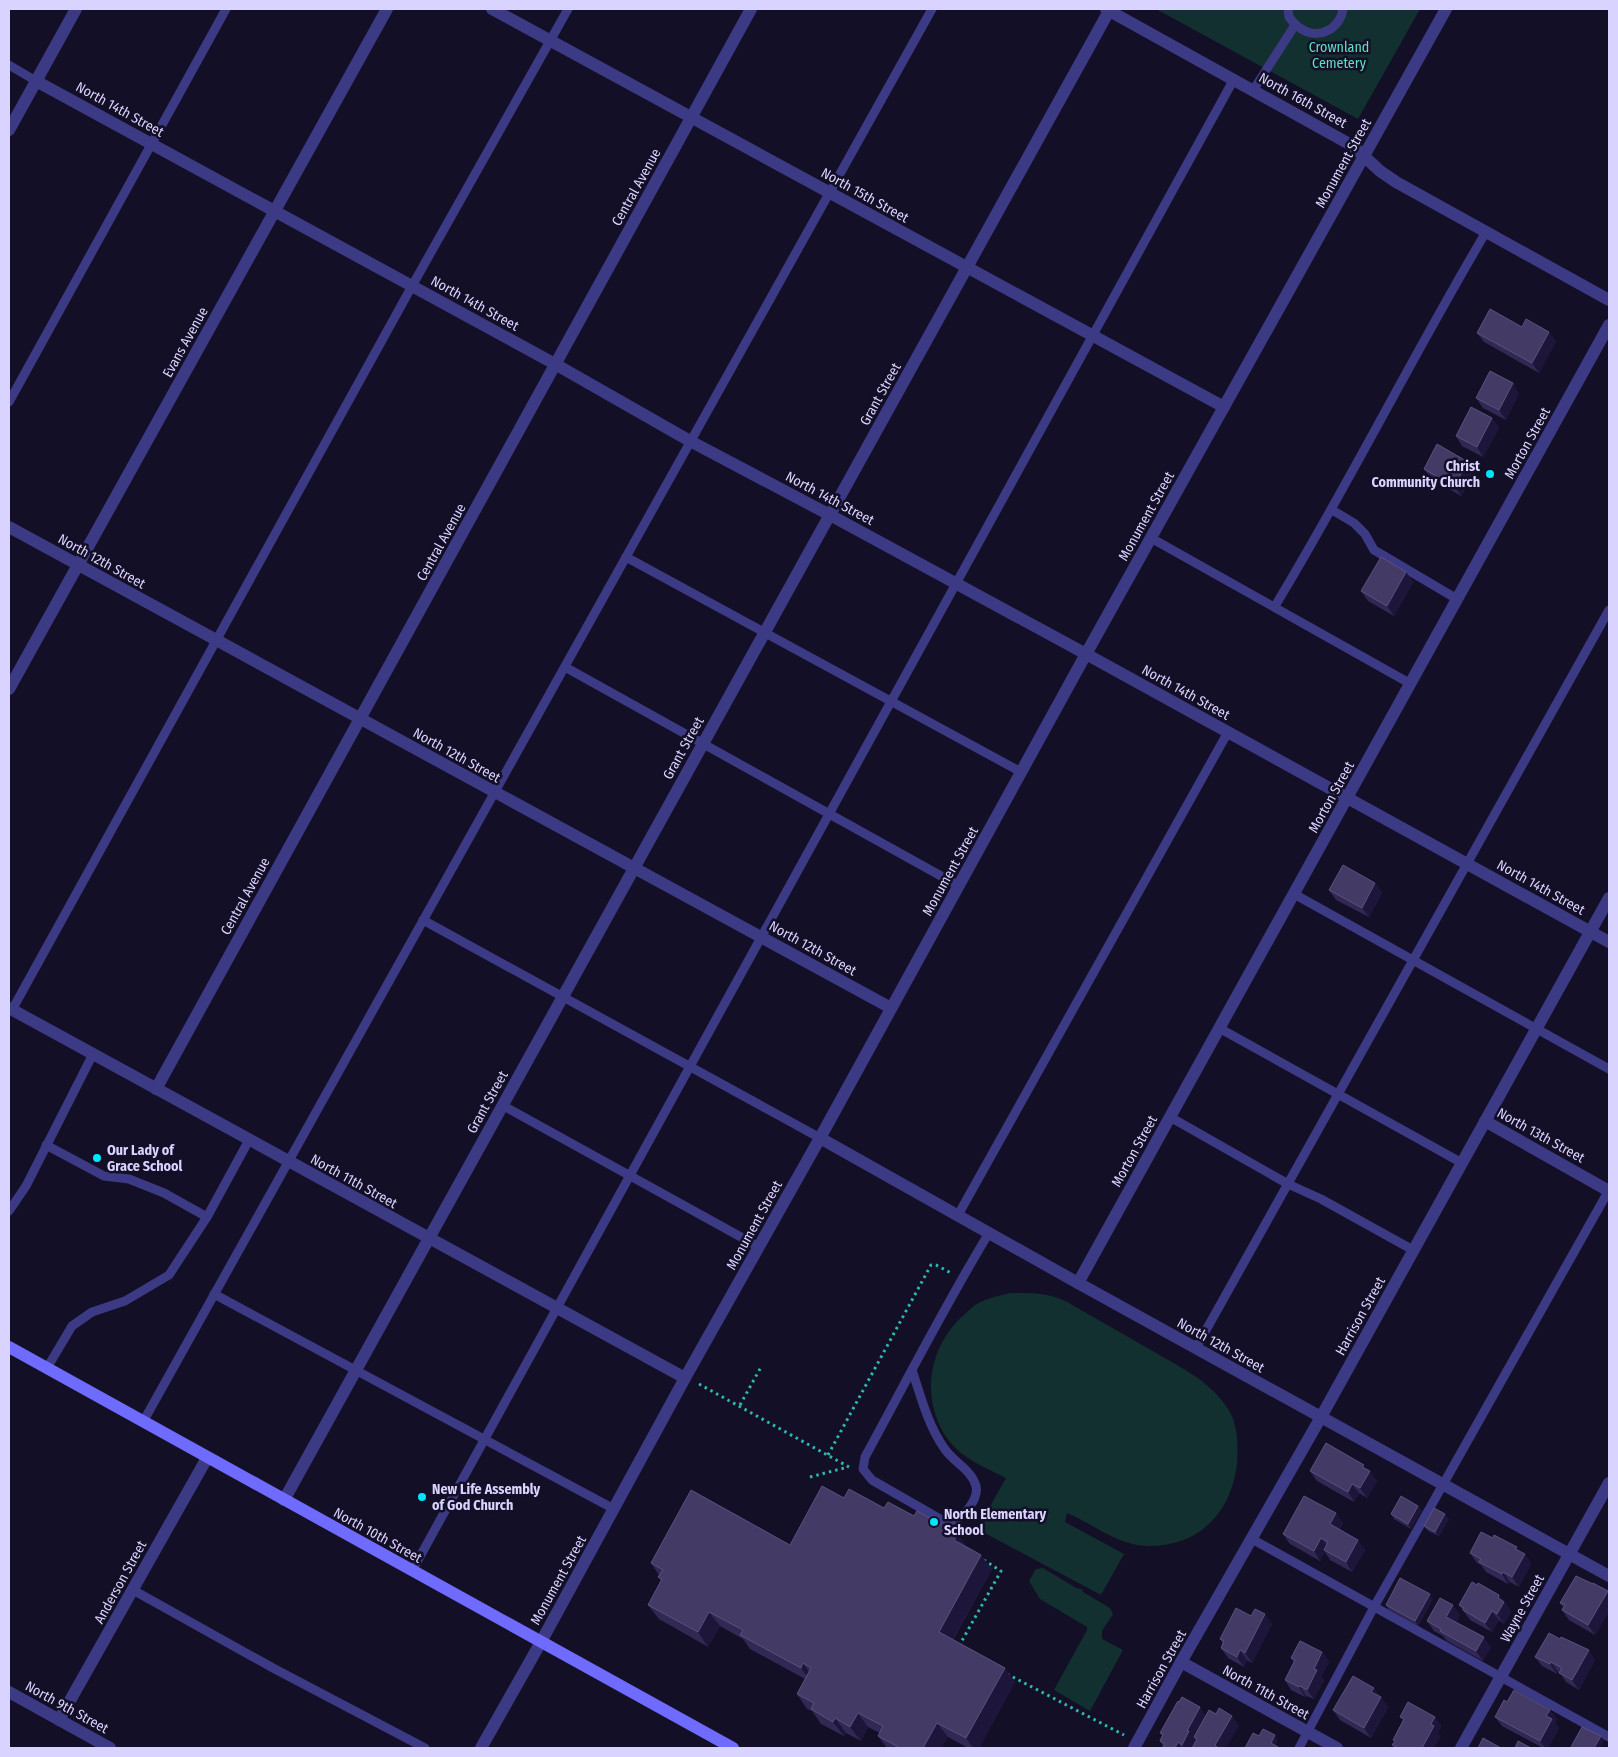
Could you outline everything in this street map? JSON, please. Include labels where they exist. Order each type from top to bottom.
[{"type":"main road","name":"North 10th Street","points":[[9,1347],[733,1748]]},
{"type":"street","points":[[9,130],[76,9]]},
{"type":"street","name":"Evans Avenue","points":[[9,689],[387,9]]},
{"type":"street","name":"North 15th Street","points":[[492,9],[1224,407]]},
{"type":"street","name":"Central Avenue","points":[[156,1089],[752,9]]},
{"type":"street","name":"Monument Street","points":[[481,1748],[1086,654],[1446,9]]},
{"type":"street","name":"North 16th Street","points":[[1107,10],[1254,89],[1353,146],[1364,154],[1380,171],[1396,182],[1609,300]]},
{"type":"street","name":"Grant Street","points":[[284,1500],[967,267],[1107,10]]},
{"type":"street","name":"North 14th Street","points":[[36,81],[555,364],[690,441],[830,514],[1609,942]]},
{"type":"street","name":"Morton Street","points":[[1078,1283],[1609,325]]},
{"type":"street","name":"North 12th Street","points":[[9,527],[891,1008]]},
{"type":"street","name":"Harrison Street","points":[[1136,1745],[1181,1662],[1321,1417],[1609,898]]},
{"type":"street","name":"North 11th Street","points":[[10,1009],[685,1378]]},
{"type":"street","name":"North 13th Street","points":[[1485,1121],[1609,1190]]},
{"type":"street","name":"North 12th Street","points":[[820,1138],[1078,1283],[1609,1576]]},
{"type":"street","name":"Anderson Street","points":[[59,1720],[207,1458]]},
{"type":"street","name":"Wayne Street","points":[[1461,1748],[1609,1483]]},
{"type":"street","name":"North 11th Street","points":[[1181,1662],[1337,1748]]},
{"type":"street","name":"North 9th Street","points":[[9,1692],[110,1748]]},
{"type":"lane","points":[[9,402],[226,9]]},
{"type":"lane","points":[[10,1009],[568,9]]},
{"type":"lane","points":[[143,1422],[932,9]]},
{"type":"lane","points":[[1288,9],[1288,16],[1295,24],[1301,30],[1311,33],[1329,31],[1339,22],[1343,9]]},
{"type":"lane","points":[[1254,89],[1295,24]]},
{"type":"lane","points":[[9,65],[36,81]]},
{"type":"lane","points":[[412,1571],[1234,79]]},
{"type":"lane","points":[[1275,606],[1332,510],[1453,287],[1486,232]]},
{"type":"lane","points":[[1332,510],[1354,523],[1365,534],[1374,550],[1457,599]]},
{"type":"lane","points":[[1151,538],[1275,606],[1410,684]]},
{"type":"lane","points":[[626,557],[1021,772]]},
{"type":"lane","points":[[1196,1348],[1609,610]]},
{"type":"lane","points":[[565,666],[958,886]]},
{"type":"lane","points":[[958,1215],[1228,732]]},
{"type":"lane","points":[[1294,894],[1609,1069]]},
{"type":"lane","points":[[423,920],[820,1138]]},
{"type":"lane","points":[[1219,1028],[1462,1163]]},
{"type":"lane","points":[[9,1211],[26,1186],[93,1054]]},
{"type":"lane","points":[[502,1105],[759,1247]]},
{"type":"lane","points":[[1170,1117],[1288,1184],[1321,1199],[1414,1250]]},
{"type":"lane","points":[[47,1368],[72,1326],[92,1312],[125,1301],[169,1275],[207,1217],[249,1140]]},
{"type":"lane","points":[[46,1145],[104,1176],[129,1179],[164,1192],[207,1217]]},
{"type":"lane","points":[[1299,1748],[1374,1607],[1609,1190]]},
{"type":"lane","points":[[912,1370],[931,1424],[945,1450],[972,1476],[977,1488],[971,1507],[961,1516],[951,1521],[940,1519],[872,1480],[863,1468],[864,1457],[962,1279],[989,1233]]},
{"type":"lane","points":[[214,1294],[614,1509]]},
{"type":"lane","points":[[1252,1538],[1500,1678],[1609,1737]]},
{"type":"lane","points":[[133,1590],[273,1668],[425,1748]]},
{"type":"path","points":[[828,1455],[930,1266],[936,1265],[962,1279]]},
{"type":"path","points":[[740,1405],[761,1367]]},
{"type":"path","points":[[685,1378],[740,1405],[850,1467]]},
{"type":"path","points":[[810,1477],[850,1467],[863,1468]]},
{"type":"path","points":[[958,1648],[1001,1571],[979,1557]]},
{"type":"path","points":[[1001,1671],[1136,1745]]},
{"type":"green space","name":"Crownland Cemetery","points":[[1156,9],[1420,9],[1358,119]]},
{"type":"green space","points":[[1010,1293],[1049,1295],[1060,1299],[1181,1367],[1197,1377],[1220,1398],[1234,1422],[1237,1464],[1234,1482],[1228,1498],[1219,1512],[1209,1524],[1196,1534],[1182,1541],[1165,1545],[1136,1545],[1115,1538],[1067,1513],[1065,1522],[1124,1554],[1101,1595],[977,1529],[1006,1478],[961,1453],[949,1441],[934,1409],[931,1391],[932,1374],[936,1357],[952,1327],[974,1306],[988,1299]]},
{"type":"green space","points":[[1043,1568],[1076,1588],[1082,1589],[1083,1592],[1110,1608],[1113,1614],[1102,1631],[1102,1639],[1123,1650],[1090,1711],[1054,1690],[1087,1627],[1040,1599],[1029,1581],[1036,1569]]},
{"type":"building","points":[[1490,309],[1522,327],[1526,319],[1549,332],[1532,363],[1477,333]]},
{"type":"building","points":[[1490,371],[1513,383],[1499,410],[1476,398]]},
{"type":"building","points":[[1471,407],[1492,418],[1477,447],[1456,436]]},
{"type":"building","points":[[1437,444],[1468,462],[1454,486],[1424,469]]},
{"type":"building","points":[[1381,557],[1406,572],[1387,606],[1361,591]]},
{"type":"building","points":[[1343,865],[1375,883],[1362,908],[1329,890]]},
{"type":"building","points":[[1326,1443],[1364,1465],[1362,1467],[1370,1471],[1360,1488],[1352,1484],[1348,1492],[1310,1471]]},
{"type":"building","points":[[822,1486],[844,1498],[849,1489],[884,1508],[888,1502],[914,1516],[917,1511],[958,1534],[954,1540],[981,1555],[939,1632],[1005,1668],[966,1738],[937,1723],[923,1748],[900,1748],[878,1736],[883,1726],[858,1713],[850,1727],[835,1718],[833,1722],[811,1709],[814,1703],[797,1694],[811,1668],[803,1663],[801,1668],[740,1635],[743,1630],[709,1612],[698,1632],[648,1605],[662,1579],[658,1577],[663,1570],[651,1563],[691,1490],[790,1545]]},
{"type":"building","points":[[1304,1496],[1336,1513],[1330,1524],[1358,1540],[1346,1562],[1324,1550],[1328,1542],[1321,1538],[1314,1551],[1283,1534]]},
{"type":"building","points":[[1401,1496],[1418,1506],[1408,1524],[1391,1514]]},
{"type":"building","points":[[1434,1508],[1445,1514],[1435,1532],[1424,1526]]},
{"type":"building","points":[[1481,1532],[1493,1538],[1494,1535],[1517,1547],[1515,1549],[1525,1554],[1512,1577],[1479,1562],[1481,1559],[1470,1553]]},
{"type":"building","points":[[1576,1576],[1608,1591],[1588,1625],[1562,1610],[1565,1605],[1560,1603]]},
{"type":"building","points":[[1400,1578],[1430,1594],[1415,1621],[1386,1605]]},
{"type":"building","points":[[1472,1582],[1477,1585],[1478,1583],[1499,1595],[1498,1598],[1504,1602],[1497,1614],[1492,1611],[1485,1623],[1463,1610],[1464,1608],[1459,1605]]},
{"type":"building","points":[[1440,1598],[1453,1605],[1446,1617],[1484,1637],[1476,1651],[1440,1631],[1441,1629],[1427,1621]]},
{"type":"building","points":[[1236,1608],[1251,1616],[1255,1609],[1265,1614],[1245,1653],[1240,1650],[1237,1657],[1221,1648],[1224,1641],[1220,1639]]},
{"type":"building","points":[[1549,1633],[1589,1650],[1572,1680],[1559,1673],[1562,1668],[1535,1657]]},
{"type":"building","points":[[1300,1641],[1322,1652],[1314,1669],[1317,1670],[1307,1690],[1285,1680],[1295,1660],[1291,1658]]},
{"type":"building","points":[[1353,1676],[1374,1688],[1371,1692],[1381,1697],[1364,1728],[1333,1710]]},
{"type":"building","points":[[1514,1690],[1550,1710],[1546,1716],[1552,1719],[1540,1741],[1495,1717],[1504,1700],[1507,1702]]},
{"type":"building","points":[[1182,1697],[1200,1707],[1182,1745],[1178,1742],[1175,1748],[1162,1748],[1165,1744],[1160,1741],[1163,1734],[1160,1733]]},
{"type":"building","points":[[1408,1702],[1435,1717],[1431,1724],[1434,1726],[1422,1748],[1398,1748],[1392,1745],[1404,1719],[1400,1717]]},
{"type":"building","points":[[1219,1708],[1232,1716],[1215,1745],[1217,1747],[1192,1748],[1197,1739],[1194,1737],[1209,1710],[1216,1714]]},
{"type":"building","points":[[1582,1727],[1601,1736],[1594,1748],[1571,1747]]},
{"type":"building","points":[[1263,1729],[1275,1735],[1271,1743],[1278,1747],[1245,1748],[1253,1733],[1259,1736]]},
{"type":"building","points":[[1483,1738],[1501,1748],[1478,1748]]},
{"type":"building","points":[[1518,1741],[1531,1748],[1515,1748]]},
{"type":"place","name":"Christ Community Church","points":[[1490,474]]},
{"type":"place","name":"Our Lady of Grace School","points":[[97,1158]]},
{"type":"place","name":"New Life Assembly of God Church","points":[[422,1497]]},
{"type":"place","name":"North Elementary School","points":[[934,1522]]}]
